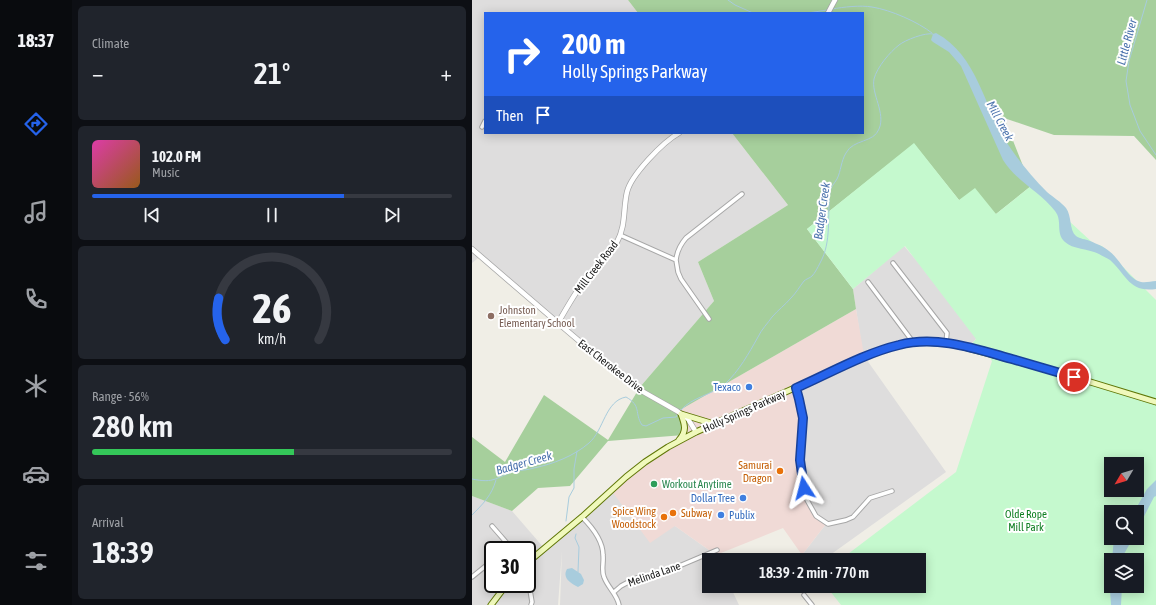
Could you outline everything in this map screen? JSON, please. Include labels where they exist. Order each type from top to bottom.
[{"type":"main road","name":"Holly Springs Parkway","points":[[536,555],[582,518],[610,490],[633,471],[678,441],[893,346],[913,342],[946,343],[996,354],[1156,402]]},
{"type":"main road","points":[[681,414],[714,424]]},
{"type":"main road","points":[[678,441],[683,436],[686,427],[681,414]]},
{"type":"main road","points":[[491,605],[500,593]]},
{"type":"street","points":[[828,12],[835,0]]},
{"type":"street","points":[[482,127],[484,123]]},
{"type":"street","name":"Mill Creek Road","points":[[558,323],[578,290],[610,251],[620,235],[623,226],[626,200],[632,180],[643,166],[665,144],[678,134]]},
{"type":"street","points":[[709,319],[681,279],[678,272],[676,254],[686,238],[742,194]]},
{"type":"street","points":[[620,235],[676,260]]},
{"type":"street","name":"East Cherokee Drive","points":[[472,249],[624,379],[681,414],[690,422],[696,432]]},
{"type":"street","points":[[893,263],[946,333],[946,343]]},
{"type":"street","points":[[868,282],[913,342]]},
{"type":"street","points":[[796,388],[803,418],[800,460],[802,475],[807,500],[816,516],[828,524],[846,520],[852,517],[870,498],[892,491]]},
{"type":"street","points":[[582,518],[587,522],[598,538],[603,552],[603,574],[606,582],[614,592],[619,605]]},
{"type":"street","points":[[492,526],[505,541]]},
{"type":"street","name":"Melinda Lane","points":[[614,592],[621,586],[634,579],[658,575],[717,550]]},
{"type":"street","points":[[472,576],[484,567]]},
{"type":"street","points":[[530,593],[531,605]]},
{"type":"street","points":[[804,595],[812,605]]},
{"type":"shaded area","points":[[472,0],[628,0],[637,12],[484,12],[484,134],[733,134],[788,205],[698,262],[714,301],[640,387],[531,299],[482,255],[472,263]]},
{"type":"shaded area","points":[[904,246],[980,334],[970,346],[940,341],[907,341],[883,347],[864,356],[946,472],[833,553],[804,553],[826,524],[816,519],[810,509],[802,480],[802,434],[796,386],[863,355],[853,289]]},
{"type":"shaded area","points":[[856,309],[864,355],[797,386],[801,399],[802,480],[810,509],[816,519],[826,524],[804,553],[801,553],[783,528],[721,553],[713,553],[675,526],[650,543],[611,490],[684,438],[680,410]]},
{"type":"shaded area","points":[[611,490],[675,526],[713,553],[702,553],[702,593],[733,593],[739,605],[560,605],[562,551],[558,605],[472,605],[472,496],[512,511],[544,548]]},
{"type":"green space","points":[[628,0],[1156,0],[1156,160],[1134,136],[1054,135],[1004,118],[1031,186],[996,214],[959,200],[914,144],[807,229],[853,289],[856,309],[680,410],[684,435],[608,441],[570,486],[538,488],[512,511],[472,496],[472,437],[505,462],[544,395],[608,440],[640,387],[714,301],[698,262],[788,205],[733,134],[864,134],[864,12],[637,12]]},
{"type":"green space","name":"Olde Rope Mill Park","points":[[914,143],[959,200],[975,188],[996,214],[1031,186],[1094,244],[1102,246],[1156,300],[1156,605],[841,605],[832,593],[926,593],[926,553],[849,553],[956,472],[992,361],[984,350],[970,346],[976,339],[905,246],[853,289],[807,229]]},
{"type":"water","points":[[936,33],[950,43],[971,68],[1007,143],[1036,180],[1047,192],[1066,208],[1072,230],[1076,236],[1107,249],[1136,280],[1141,282],[1156,281],[1156,289],[1140,288],[1134,285],[1110,260],[1095,252],[1072,246],[1065,242],[1060,235],[1059,219],[1055,211],[1014,174],[1003,160],[961,66],[949,52],[931,40],[933,34]]},
{"type":"water","points":[[1156,480],[1156,496],[1154,497],[1144,516],[1144,505],[1138,505],[1142,497],[1144,497],[1147,489]]},
{"type":"water","points":[[1113,545],[1129,545],[1125,553],[1113,553]]},
{"type":"water","points":[[572,568],[581,574],[584,580],[583,584],[578,587],[570,582],[565,575],[567,569]]},
{"type":"water","points":[[1110,593],[1122,593],[1121,605],[1111,605]]},
{"type":"waterway","name":"Mill Creek","points":[[728,0],[751,12]]},
{"type":"waterway","name":"Little River","points":[[1147,0],[1129,61],[1126,81],[1130,105],[1140,131],[1156,155]]},
{"type":"waterway","name":"Mill Creek","points":[[832,9],[867,6],[904,17],[932,33]]},
{"type":"waterway","name":"Mill Creek","points":[[814,12],[827,10]]},
{"type":"waterway","name":"Badger Creek","points":[[681,410],[696,399],[720,388],[730,379],[743,362],[772,317],[793,296],[804,281],[811,277],[814,273],[824,255],[828,237],[830,190],[837,179],[844,156],[853,145],[873,137],[879,129],[881,123],[880,110],[874,91],[874,79],[876,74],[888,56],[902,43],[921,35],[933,34]]},
{"type":"waterway","name":"Badger Creek","points":[[472,479],[486,481],[491,480],[509,473],[548,464],[570,456],[589,443],[598,431],[613,404],[626,397],[634,403],[642,425],[646,426],[663,418],[676,417],[677,415]]},
{"type":"waterway","points":[[566,521],[569,497],[574,488],[574,469],[577,451]]},
{"type":"waterway","points":[[472,515],[490,495],[496,480]]},
{"type":"waterway","points":[[576,534],[575,538],[579,547],[578,572]]},
{"type":"place","name":"Johnston Elementary School","points":[[491,316]]},
{"type":"place","name":"Texaco","points":[[749,387]]},
{"type":"place","name":"Samurai Dragon","points":[[780,471]]},
{"type":"place","name":"Workout Anytime","points":[[654,484]]},
{"type":"place","name":"Dollar Tree","points":[[743,498]]},
{"type":"place","name":"Subway","points":[[673,513]]},
{"type":"place","name":"Publix","points":[[721,515]]},
{"type":"place","name":"Spice Wing Woodstock","points":[[664,517]]},
{"type":"route","points":[[804,488],[800,460],[804,426],[802,408],[796,388],[855,361],[901,344],[913,342],[946,343],[996,354],[1074,377]]}]
